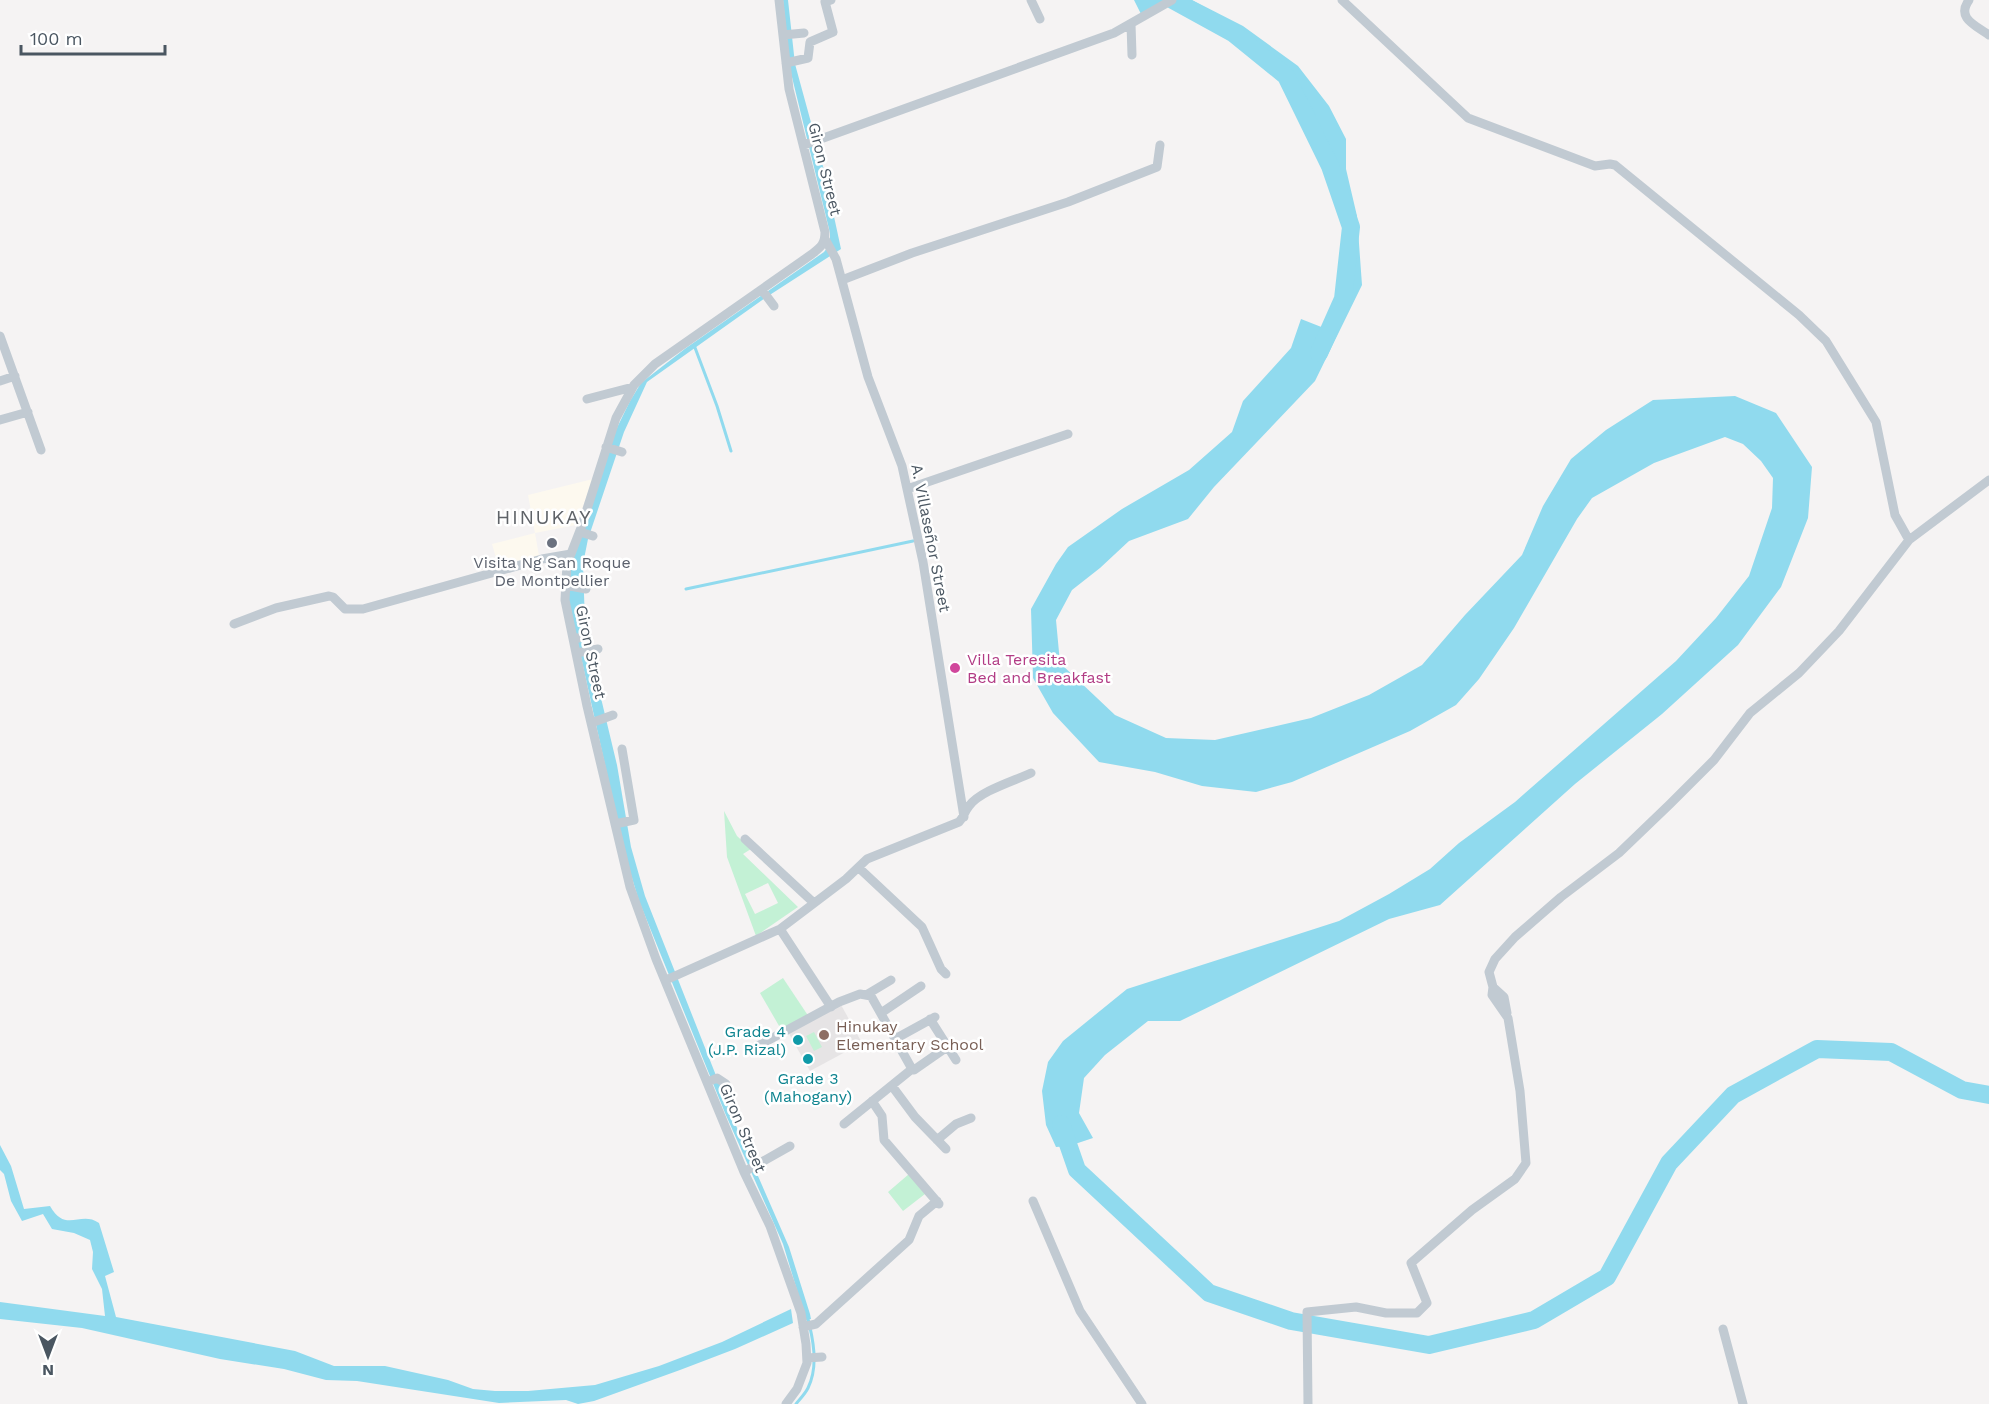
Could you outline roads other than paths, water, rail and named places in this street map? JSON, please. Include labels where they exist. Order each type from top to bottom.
[{"type":"street","name":"Giron Street","points":[[779,0],[790,62],[789,89],[809,144],[827,244],[764,293],[662,359],[633,387],[616,418],[585,534],[567,564],[566,607],[586,651],[593,723],[620,823],[630,887],[648,937],[671,978],[750,1169],[801,1313],[807,1358]]},
{"type":"street","points":[[790,62],[808,58],[810,42],[833,32],[825,2],[831,0]]},
{"type":"street","points":[[1031,0],[1040,19]]},
{"type":"street","points":[[809,144],[1114,33],[1172,0]]},
{"type":"street","points":[[1342,0],[1468,118],[1595,166],[1615,165],[1799,315],[1827,341],[1876,422],[1895,515],[1909,540]]},
{"type":"street","points":[[1969,0],[1964,9],[1965,15],[1989,35]]},
{"type":"street","points":[[1131,24],[1132,55]]},
{"type":"street","points":[[785,35],[804,33]]},
{"type":"street","points":[[842,279],[912,253],[1068,202],[1157,167],[1160,145]]},
{"type":"street","name":"A. Villaseñor Street","points":[[827,244],[836,259],[868,377],[902,466],[923,562],[964,817]]},
{"type":"street","points":[[764,293],[774,306]]},
{"type":"street","points":[[1,340],[41,450]]},
{"type":"street","points":[[0,381],[15,376]]},
{"type":"street","points":[[587,399],[633,387]]},
{"type":"street","points":[[0,420],[28,412]]},
{"type":"street","points":[[907,489],[1068,434]]},
{"type":"street","points":[[608,448],[622,452]]},
{"type":"street","points":[[1308,1404],[1307,1312],[1356,1307],[1386,1313],[1417,1313],[1427,1303],[1412,1263],[1472,1210],[1515,1179],[1526,1163],[1520,1091],[1508,1018],[1492,995],[1493,987],[1489,972],[1495,959],[1515,937],[1560,897],[1619,853],[1714,760],[1750,713],[1799,673],[1839,631],[1909,540],[1989,480]]},
{"type":"street","points":[[234,624],[276,608],[329,596],[345,609],[363,609],[542,559],[571,554]]},
{"type":"street","points":[[567,585],[586,589]]},
{"type":"street","points":[[593,723],[609,717]]},
{"type":"street","points":[[620,823],[634,820],[622,749]]},
{"type":"street","points":[[671,978],[780,928],[859,868],[867,859],[958,822],[964,817],[969,806],[983,795],[1031,773]]},
{"type":"street","points":[[745,839],[814,903]]},
{"type":"street","points":[[859,868],[922,927],[940,969],[946,974]]},
{"type":"street","points":[[780,928],[831,1007]]},
{"type":"street","points":[[866,995],[891,980]]},
{"type":"street","points":[[881,1013],[921,986]]},
{"type":"street","points":[[754,1048],[860,994],[871,996],[912,1069],[843,1124]]},
{"type":"street","points":[[895,1039],[932,1018],[956,1060]]},
{"type":"street","points":[[914,1070],[947,1047]]},
{"type":"street","points":[[712,1080],[726,1084]]},
{"type":"street","points":[[892,1086],[915,1117],[945,1149]]},
{"type":"street","points":[[803,1327],[816,1324],[909,1240],[919,1216],[938,1203],[884,1140],[882,1116],[872,1101]]},
{"type":"street","points":[[937,1140],[956,1124],[971,1118]]},
{"type":"street","points":[[750,1169],[790,1146]]},
{"type":"street","points":[[1033,1201],[1080,1311],[1142,1404]]},
{"type":"street","points":[[1723,1329],[1743,1404]]},
{"type":"street","points":[[786,1404],[797,1389],[807,1358],[822,1357]]},
{"type":"water","points":[[783,0],[788,0],[795,64],[824,170],[841,249],[765,298],[647,382],[624,432],[588,539],[583,564],[585,624],[617,765],[631,847],[645,896],[734,1121],[789,1247],[810,1314],[811,1319],[806,1320],[783,1244],[725,1113],[639,901],[625,855],[569,603],[569,571],[613,436],[641,383],[686,348],[824,252],[830,244],[830,233],[790,69]]},
{"type":"water","points":[[1134,0],[1166,0],[1141,14]]},
{"type":"water","points":[[1174,0],[1192,0],[1243,26],[1298,66],[1329,106],[1346,139],[1346,169],[1357,216],[1362,285],[1315,381],[1214,487],[1188,519],[1129,541],[1072,590],[1056,620],[1060,663],[1115,715],[1166,738],[1215,740],[1311,718],[1369,695],[1422,665],[1465,615],[1522,555],[1543,506],[1571,459],[1606,430],[1653,400],[1735,396],[1776,413],[1812,467],[1808,518],[1781,587],[1738,645],[1662,714],[1575,784],[1440,905],[1389,919],[1180,1021],[1148,1021],[1105,1055],[1084,1078],[1079,1113],[1093,1138],[1069,1146],[1056,1147],[1046,1125],[1042,1091],[1048,1062],[1063,1041],[1127,989],[1339,921],[1430,869],[1459,843],[1515,802],[1676,661],[1716,618],[1749,576],[1772,508],[1773,478],[1761,461],[1743,444],[1725,437],[1654,463],[1592,498],[1577,519],[1514,628],[1479,679],[1456,705],[1410,731],[1292,782],[1256,792],[1202,786],[1155,772],[1099,762],[1053,713],[1033,678],[1031,609],[1068,547],[1122,509],[1189,470],[1232,432],[1243,401],[1291,348],[1301,319],[1329,330],[1343,299],[1351,227],[1330,166],[1286,76],[1233,33]]},
{"type":"water","points":[[0,1145],[11,1166],[24,1209],[50,1206],[62,1219],[86,1219],[99,1223],[114,1272],[105,1276],[116,1317],[295,1351],[334,1366],[385,1366],[448,1380],[473,1389],[495,1391],[528,1391],[595,1385],[659,1366],[722,1342],[791,1309],[793,1323],[680,1370],[594,1401],[578,1404],[566,1400],[499,1403],[357,1381],[326,1380],[284,1369],[220,1359],[82,1328],[0,1319],[0,1302],[105,1316],[102,1289],[92,1269],[93,1252],[90,1240],[74,1233],[52,1229],[43,1214],[22,1221],[11,1201],[4,1174],[0,1170]]},
{"type":"waterway","points":[[1173,0],[1233,33],[1286,76],[1330,166],[1351,227],[1343,299],[1319,353]]},
{"type":"waterway","points":[[694,345],[731,451]]},
{"type":"waterway","points":[[686,589],[913,541]]},
{"type":"waterway","points":[[1061,1124],[1077,1170],[1209,1293],[1291,1321],[1429,1345],[1534,1320],[1607,1277],[1669,1163],[1733,1095],[1817,1049],[1891,1052],[1962,1090],[1989,1095]]},
{"type":"waterway","points":[[796,1404],[808,1388],[813,1371],[813,1342],[807,1315]]},
{"type":"place","name":"Visita Ng San Roque De Montpellier","points":[[552,543]]},
{"type":"place","name":"Villa Teresita Bed and Breakfast","points":[[955,668]]},
{"type":"place","name":"Hinukay Elementary School","points":[[824,1035]]},
{"type":"place","name":"Grade 4 (J.P. Rizal)","points":[[798,1040]]},
{"type":"place","name":"Grade 3 (Mahogany)","points":[[808,1059]]},
{"type":"district","name":"HINUKAY","points":[[544,517]]}]
